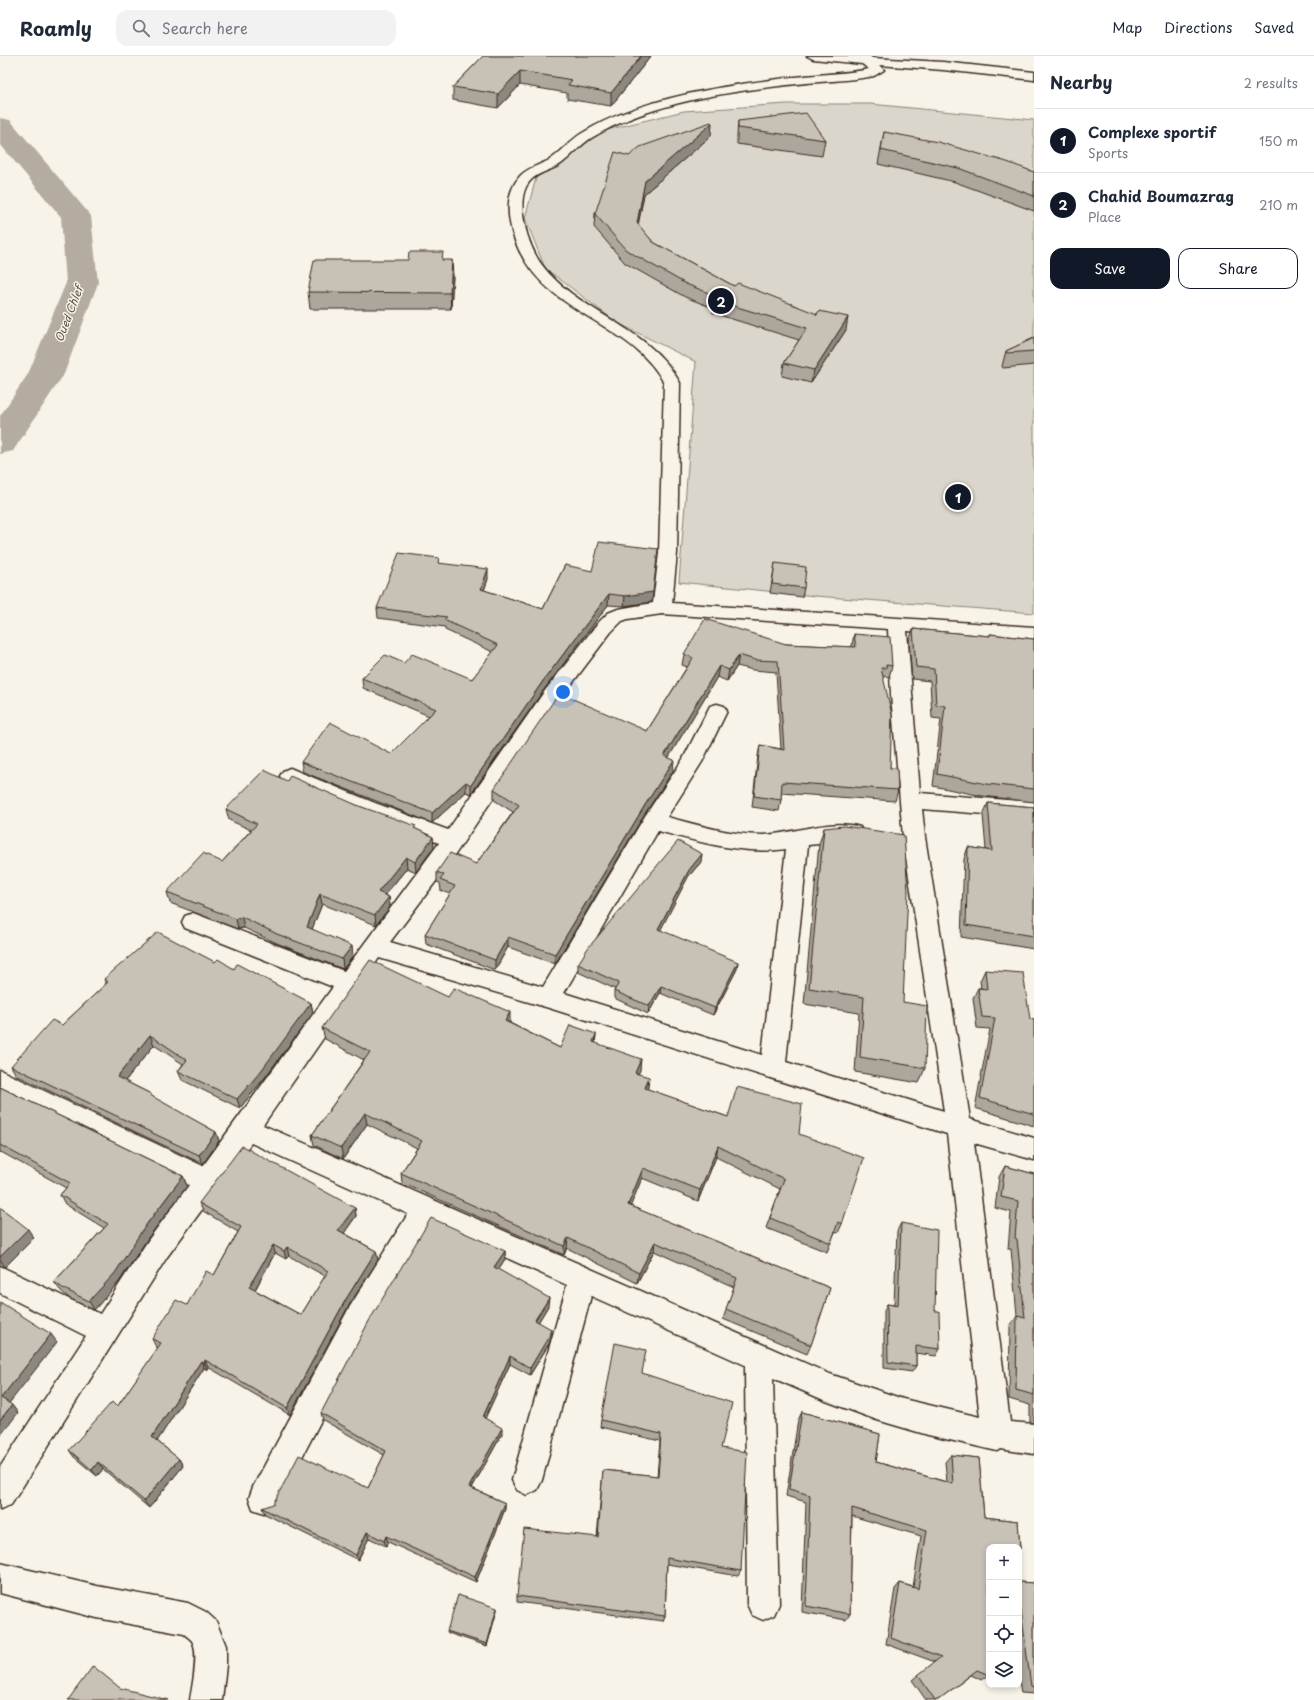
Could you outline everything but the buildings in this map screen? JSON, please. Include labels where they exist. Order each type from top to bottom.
[{"type":"street","points":[[813,56],[866,58],[1034,76]]},
{"type":"street","points":[[662,608],[668,545],[672,383],[669,374],[661,363],[638,345],[552,284],[534,264],[521,237],[515,211],[517,190],[524,179],[556,161],[592,132],[640,112],[678,101],[728,91],[877,71],[866,58]]},
{"type":"street","points":[[0,1494],[158,1248],[246,1129],[348,983],[453,840],[551,697],[604,628],[615,617],[625,613],[662,608],[1034,633]]},
{"type":"street","points":[[897,623],[901,695],[911,800],[903,836],[959,1127],[997,1436]]},
{"type":"street","points":[[549,998],[653,822],[692,762],[717,711]]},
{"type":"street","points":[[290,776],[368,809],[453,840]]},
{"type":"street","points":[[911,800],[1034,810]]},
{"type":"street","points":[[653,822],[740,841],[762,843],[787,841],[812,835],[842,832],[871,834]]},
{"type":"street","points":[[773,1068],[798,838]]},
{"type":"street","points":[[193,922],[348,983]]},
{"type":"street","points":[[374,947],[549,998],[959,1127],[1034,1149]]},
{"type":"street","points":[[0,1082],[208,1181]]},
{"type":"street","points":[[246,1129],[759,1359],[878,1408],[997,1436],[1034,1440]]},
{"type":"street","points":[[264,1498],[360,1318],[426,1209]]},
{"type":"street","points":[[0,1279],[105,1331]]},
{"type":"street","points":[[527,1480],[582,1279]]},
{"type":"street","points":[[759,1359],[763,1604]]},
{"type":"street","points":[[0,1578],[97,1602],[188,1620],[199,1626],[206,1633],[210,1643],[210,1664],[206,1700]]},
{"type":"shaded area","points":[[786,104],[870,104],[1034,120],[1034,613],[815,596],[679,582],[696,362],[616,322],[545,268],[525,218],[536,178],[594,133],[684,111]]},
{"type":"waterway","name":"Oued Chlef","points":[[0,126],[76,216],[82,283],[46,374],[0,443]]},
{"type":"place","name":"Chahid Boumazrag","points":[[721,301]]},
{"type":"place","name":"Complexe sportif","points":[[958,497]]}]
